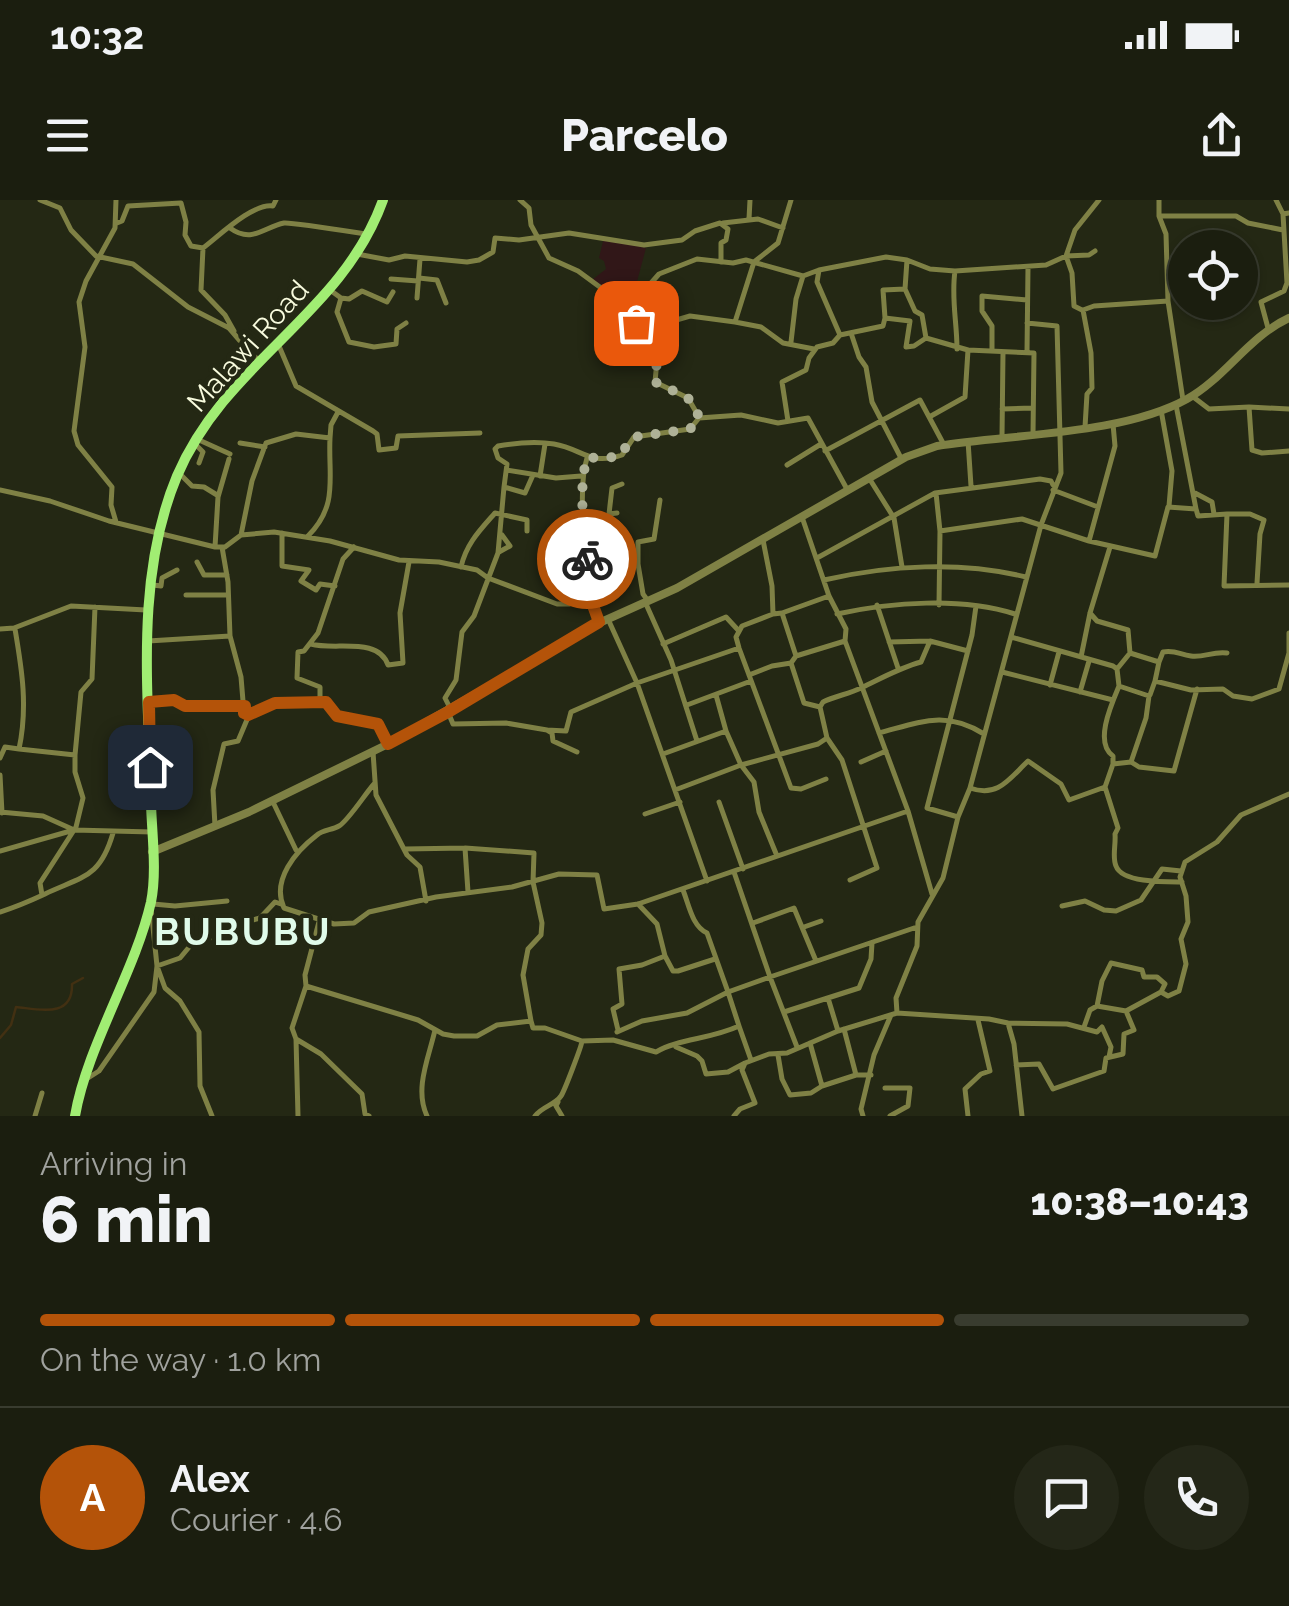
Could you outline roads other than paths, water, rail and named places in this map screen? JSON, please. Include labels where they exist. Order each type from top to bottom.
[{"type":"main road","name":"Malawi Road","points":[[75,1116],[150,904],[150,585],[158,534],[178,474],[224,398],[330,290],[369,234],[384,200]]},
{"type":"street","points":[[40,200],[60,208],[71,230],[96,256],[141,269],[188,307],[229,328],[241,342]]},
{"type":"street","points":[[116,200],[117,223]]},
{"type":"street","points":[[116,522],[111,505],[112,487],[78,444],[74,431],[84,347],[79,302],[86,281],[131,203],[180,202],[187,240],[191,246],[203,248],[258,206],[274,206],[276,200]]},
{"type":"street","points":[[520,200],[530,208],[531,225],[549,258],[578,272],[627,307],[657,360],[655,382],[688,398],[700,418]]},
{"type":"street","points":[[749,219],[750,200]]},
{"type":"street","points":[[735,322],[754,262],[778,243],[791,200]]},
{"type":"street","points":[[1098,200],[1075,230],[1066,256],[1072,273],[1074,306],[1082,310],[1168,301],[1166,234],[1159,216],[1159,200]]},
{"type":"street","points":[[1268,328],[1261,302],[1284,291],[1287,284],[1286,214],[1276,200]]},
{"type":"street","points":[[1159,216],[1236,216],[1248,224],[1284,230]]},
{"type":"street","points":[[357,254],[389,260],[405,256],[420,260],[479,260],[493,252],[495,238],[519,240],[569,232],[644,245],[682,240],[720,223],[749,219],[782,228]]},
{"type":"street","points":[[230,228],[238,234],[254,234],[284,223],[369,234]]},
{"type":"street","points":[[720,223],[728,230],[721,243],[721,262]]},
{"type":"street","points":[[203,248],[201,290],[225,315],[246,351],[258,360]]},
{"type":"street","points":[[618,299],[644,291],[659,274],[697,259],[754,262],[802,276],[886,257],[955,271],[1046,265],[1066,256],[1089,255],[1095,250]]},
{"type":"street","points":[[417,298],[420,260]]},
{"type":"street","points":[[908,260],[905,289],[915,311],[922,314],[926,338]]},
{"type":"street","points":[[1028,267],[1028,352]]},
{"type":"street","points":[[818,270],[817,282],[840,335]]},
{"type":"street","points":[[955,271],[957,349]]},
{"type":"street","points":[[790,343],[802,276]]},
{"type":"street","points":[[330,290],[340,298],[348,299],[362,291],[387,302],[395,279],[437,280],[446,303]]},
{"type":"street","points":[[644,338],[690,316],[761,327],[783,343],[814,349],[833,343],[840,335],[882,326],[886,318],[883,290],[905,289]]},
{"type":"street","points":[[992,351],[992,326],[984,317],[982,296],[1020,296],[1028,300]]},
{"type":"street","points":[[340,298],[338,312],[349,342],[374,347],[396,344],[397,329],[406,322]]},
{"type":"street","points":[[1082,310],[1091,353],[1092,388],[1087,394],[1085,426]]},
{"type":"street","points":[[886,318],[910,321],[906,347],[926,338]]},
{"type":"street","points":[[152,852],[373,752],[604,621],[763,540],[902,460],[944,445],[1114,424],[1161,410],[1184,401],[1268,328],[1289,318]]},
{"type":"street","points":[[1171,320],[1184,401],[1187,472],[1198,516],[1250,514],[1264,520],[1258,584]]},
{"type":"street","points":[[863,1116],[860,1109],[874,1055],[894,1014],[896,998],[917,946],[917,927],[950,858],[1026,577],[1061,473],[1057,326],[1027,323]]},
{"type":"street","points":[[851,333],[858,357],[866,367],[869,392],[902,460]]},
{"type":"street","points":[[926,338],[957,349],[1034,353],[1033,434]]},
{"type":"street","points":[[278,343],[296,386],[376,434],[379,450],[396,448],[398,436],[480,433]]},
{"type":"street","points":[[788,422],[782,382],[806,370],[814,349]]},
{"type":"street","points":[[931,416],[965,397],[968,350]]},
{"type":"street","points":[[1002,437],[1003,352]]},
{"type":"street","points":[[826,452],[920,400],[944,445]]},
{"type":"street","points":[[1184,401],[1209,409],[1289,409]]},
{"type":"street","points":[[1002,409],[1032,408]]},
{"type":"street","points":[[1249,408],[1252,450],[1289,450]]},
{"type":"street","points":[[940,531],[1022,519],[1110,547],[1155,556],[1168,507],[1172,471],[1161,410]]},
{"type":"street","points":[[308,536],[322,522],[330,497],[330,438],[338,412]]},
{"type":"street","points":[[739,648],[637,683],[570,712],[566,731],[506,723],[453,724],[445,698],[456,680],[462,632],[474,616],[502,535],[507,464],[498,458],[495,449],[556,444],[587,458],[618,457],[634,437],[690,429],[700,418],[741,415],[788,422],[808,418],[848,491]]},
{"type":"street","points":[[1089,541],[1115,446],[1114,424]]},
{"type":"street","points":[[241,534],[252,481],[268,441],[296,434],[330,438]]},
{"type":"street","points":[[195,441],[229,457],[218,496],[219,547],[228,575],[230,636],[244,713],[248,715]]},
{"type":"street","points":[[195,441],[203,450],[199,463]]},
{"type":"street","points":[[968,441],[970,486]]},
{"type":"street","points":[[240,443],[265,446]]},
{"type":"street","points":[[504,487],[525,493],[536,476],[545,444]]},
{"type":"street","points":[[786,465],[822,444]]},
{"type":"street","points":[[587,458],[581,476],[590,597],[637,683],[707,881]]},
{"type":"street","points":[[507,470],[536,476],[581,476]]},
{"type":"street","points":[[178,474],[190,485],[204,487],[218,496]]},
{"type":"street","points":[[868,478],[894,518],[902,569]]},
{"type":"street","points":[[817,558],[936,492],[1040,479],[1051,481],[1053,488]]},
{"type":"street","points":[[622,484],[612,488],[609,514],[613,524],[609,532],[614,547],[636,552]]},
{"type":"street","points":[[1053,488],[1098,507]]},
{"type":"street","points":[[0,490],[219,547],[241,534],[308,536],[409,562],[478,570],[488,578],[558,604],[590,597]]},
{"type":"street","points":[[936,492],[939,605]]},
{"type":"street","points":[[1195,493],[1212,502],[1214,515]]},
{"type":"street","points":[[660,500],[654,539],[638,542],[636,552],[643,594],[698,740]]},
{"type":"street","points":[[1168,507],[1196,509]]},
{"type":"street","points":[[462,567],[472,540],[496,513],[527,520],[526,531]]},
{"type":"street","points":[[609,514],[617,513]]},
{"type":"street","points":[[1226,514],[1224,586],[1289,585]]},
{"type":"street","points":[[802,517],[829,596],[846,628],[845,641],[908,810],[932,896]]},
{"type":"street","points":[[585,535],[613,524]]},
{"type":"street","points":[[282,533],[282,566],[309,570],[302,581],[304,586],[316,590],[320,584],[335,586]]},
{"type":"street","points":[[763,540],[773,614]]},
{"type":"street","points":[[1081,657],[1110,547]]},
{"type":"street","points":[[320,702],[320,687],[297,678],[298,652],[311,644],[323,623],[343,559],[354,548]]},
{"type":"street","points":[[196,562],[204,575],[228,575]]},
{"type":"street","points":[[311,644],[339,649],[371,647],[384,655],[388,666],[403,663],[400,613],[409,562]]},
{"type":"street","points":[[588,568],[638,564]]},
{"type":"street","points":[[824,580],[872,569],[939,568],[980,568],[1026,577]]},
{"type":"street","points":[[150,585],[161,586],[162,578],[177,570]]},
{"type":"street","points":[[186,595],[228,595]]},
{"type":"street","points":[[826,779],[791,788],[736,637],[738,630],[773,614],[829,596]]},
{"type":"street","points":[[837,614],[877,605],[939,605],[976,606],[1016,614]]},
{"type":"street","points":[[877,605],[898,668]]},
{"type":"street","points":[[0,629],[14,628],[71,606],[149,610]]},
{"type":"street","points":[[958,817],[926,808],[968,651],[976,606]]},
{"type":"street","points":[[42,894],[40,884],[74,830],[82,798],[75,755],[81,692],[92,678],[95,607]]},
{"type":"street","points":[[782,613],[796,656]]},
{"type":"street","points":[[1090,613],[1097,621],[1128,630],[1130,653],[1117,670],[1119,686],[1103,734],[1104,746],[1113,756],[1105,787],[1118,828],[1114,834],[1115,865],[1125,877],[1182,882]]},
{"type":"street","points":[[663,644],[726,617],[738,630]]},
{"type":"street","points":[[14,628],[25,689],[19,749]]},
{"type":"street","points":[[1155,682],[1223,689],[1233,696],[1252,699],[1278,690],[1289,653],[1289,633]]},
{"type":"street","points":[[147,642],[230,636]]},
{"type":"street","points":[[1011,637],[1117,670]]},
{"type":"street","points":[[686,705],[791,663],[796,656],[845,641]]},
{"type":"street","points":[[889,642],[930,642],[968,651]]},
{"type":"street","points":[[850,880],[877,868],[842,760],[828,738],[820,707],[834,696],[862,688],[898,668],[922,662],[930,642]]},
{"type":"street","points":[[1130,762],[1164,652],[1192,656],[1212,651],[1227,653]]},
{"type":"street","points":[[1050,685],[1059,652]]},
{"type":"street","points":[[1130,653],[1159,662]]},
{"type":"street","points":[[1080,692],[1089,660]]},
{"type":"street","points":[[791,663],[804,703],[820,707]]},
{"type":"street","points":[[1002,672],[1113,700]]},
{"type":"street","points":[[1119,686],[1150,696]]},
{"type":"street","points":[[1113,764],[1130,762],[1139,768],[1174,771],[1198,689]]},
{"type":"street","points":[[716,695],[726,731],[741,765],[754,782],[758,812],[777,856]]},
{"type":"street","points":[[149,702],[174,700],[185,706],[245,706]]},
{"type":"street","points":[[215,826],[213,790],[224,744],[238,741],[248,715],[275,703],[326,702],[337,716],[378,724],[388,744]]},
{"type":"street","points":[[879,733],[950,718],[984,734]]},
{"type":"street","points":[[547,730],[553,740],[577,752]]},
{"type":"street","points":[[663,754],[726,731]]},
{"type":"street","points":[[675,790],[828,738]]},
{"type":"street","points":[[0,758],[5,747],[75,755]]},
{"type":"street","points":[[861,762],[886,751]]},
{"type":"street","points":[[373,752],[376,795],[405,849],[420,867],[426,901]]},
{"type":"street","points":[[970,788],[999,790],[1028,761],[1061,784],[1069,800],[1105,787]]},
{"type":"street","points":[[0,775],[1,812],[43,816],[74,830],[152,832]]},
{"type":"street","points":[[281,904],[282,886],[296,850],[319,833],[342,825],[374,784]]},
{"type":"street","points":[[1161,992],[1168,996],[1179,992],[1183,982],[1186,957],[1182,939],[1188,922],[1182,882],[1185,862],[1217,842],[1233,821],[1289,794]]},
{"type":"street","points":[[272,800],[296,850]]},
{"type":"street","points":[[645,814],[680,802]]},
{"type":"street","points":[[719,802],[743,868]]},
{"type":"street","points":[[156,966],[180,958],[198,942],[260,918],[275,902],[334,924],[354,923],[368,912],[559,874],[598,874],[604,908],[638,904],[908,810]]},
{"type":"street","points":[[0,851],[74,830]]},
{"type":"street","points":[[0,912],[73,884],[97,869],[113,833]]},
{"type":"street","points":[[464,848],[468,892]]},
{"type":"street","points":[[405,849],[534,853],[533,882],[541,935],[528,949],[523,975],[533,1028],[545,1028],[582,1041],[613,1040],[656,1052],[708,1039],[738,1026]]},
{"type":"street","points":[[1062,906],[1084,901],[1116,911],[1141,900],[1152,880],[1165,868],[1182,870]]},
{"type":"street","points":[[734,872],[797,1047]]},
{"type":"street","points":[[684,890],[694,920],[707,933],[748,1062]]},
{"type":"street","points":[[86,1078],[99,1072],[154,992],[156,966],[150,904],[228,902]]},
{"type":"street","points":[[638,904],[656,924],[665,956],[675,972],[715,960]]},
{"type":"street","points":[[753,923],[794,908],[816,960]]},
{"type":"street","points":[[298,1116],[296,1039],[292,1028],[306,986],[320,918]]},
{"type":"street","points":[[804,927],[821,921]]},
{"type":"street","points":[[617,1032],[661,1016],[687,1013],[728,992],[917,927]]},
{"type":"street","points":[[782,1013],[862,985],[872,943]]},
{"type":"street","points":[[613,1040],[617,1032],[613,1009],[622,1004],[619,969],[665,956]]},
{"type":"street","points":[[1098,1006],[1102,982],[1111,963],[1142,970],[1144,976],[1157,977],[1165,984],[1161,992],[1126,1011]]},
{"type":"street","points":[[156,966],[165,988],[180,1002],[198,1032],[200,1086],[212,1116]]},
{"type":"street","points":[[306,986],[418,1020],[454,1036],[477,1036],[497,1025],[531,1021]]},
{"type":"street","points":[[828,998],[856,1075]]},
{"type":"street","points":[[1084,1026],[1090,1010],[1098,1006],[1126,1011]]},
{"type":"street","points":[[1109,1056],[1123,1054],[1124,1034],[1134,1030],[1126,1011]]},
{"type":"street","points":[[673,1045],[697,1056],[706,1074],[728,1072],[769,1054],[894,1014],[1084,1026],[1097,1032],[1104,1028],[1112,1047],[1104,1071],[1053,1089],[1042,1066],[1016,1066]]},
{"type":"street","points":[[968,1116],[964,1089],[990,1071],[977,1018]]},
{"type":"street","points":[[1008,1023],[1022,1116]]},
{"type":"street","points":[[427,1116],[422,1090],[435,1030]]},
{"type":"street","points":[[296,1039],[321,1054],[362,1094],[365,1114],[369,1116]]},
{"type":"street","points":[[562,1116],[556,1106],[582,1041]]},
{"type":"street","points":[[810,1042],[822,1086]]},
{"type":"street","points":[[778,1054],[782,1079],[790,1095],[800,1096],[856,1075],[871,1076]]},
{"type":"street","points":[[734,1116],[755,1103],[742,1070],[748,1062]]},
{"type":"street","points":[[884,1088],[910,1088],[908,1106],[890,1116]]},
{"type":"street","points":[[34,1116],[42,1093]]},
{"type":"street","points":[[535,1116],[542,1107],[558,1102]]},
{"type":"waterway","points":[[0,1038],[11,1025],[16,1007],[61,1007],[71,995],[72,984],[83,978]]},
{"type":"district","name":"BUBUBU","points":[[243,931]]}]
